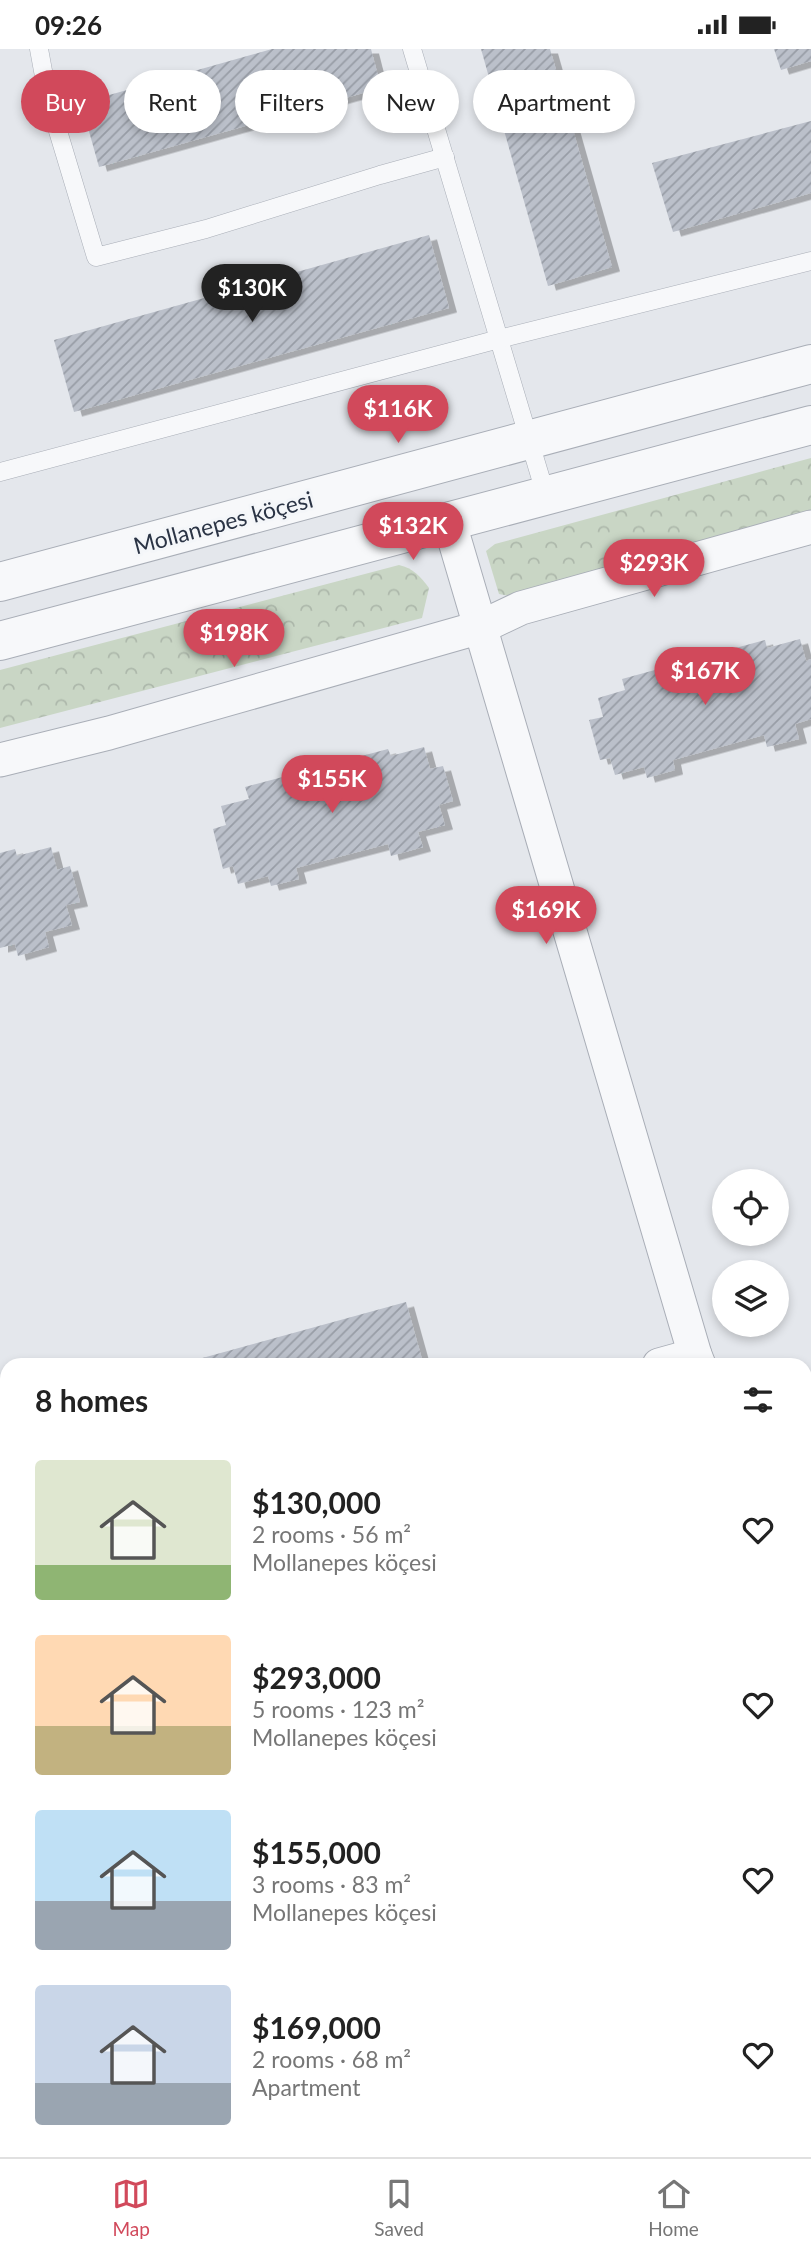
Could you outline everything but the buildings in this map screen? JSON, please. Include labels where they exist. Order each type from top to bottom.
[{"type":"street","name":"Mollanepes köçesi","points":[[0,582],[811,364]]},
{"type":"street","points":[[0,641],[811,425]]},
{"type":"street","points":[[449,521],[696,1358]]},
{"type":"street","points":[[0,760],[109,733],[481,627],[521,608],[811,527]]},
{"type":"lane","points":[[39,49],[48,98],[96,257],[206,229],[445,157]]},
{"type":"lane","points":[[412,49],[546,496]]},
{"type":"lane","points":[[0,472],[499,339],[811,261]]},
{"type":"green space","points":[[811,458],[811,514],[509,596],[499,594],[486,551],[495,544]]},
{"type":"green space","points":[[399,565],[416,573],[429,588],[422,618],[0,728],[0,670]]}]
